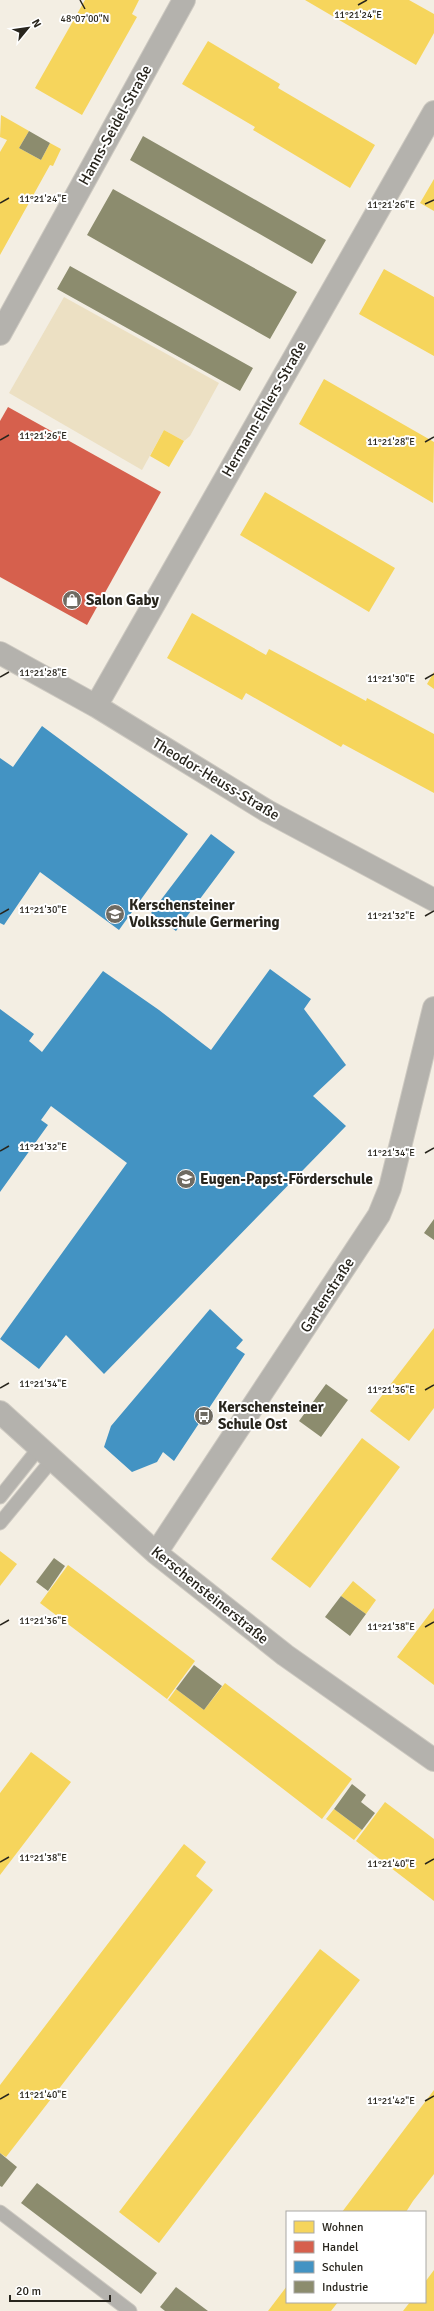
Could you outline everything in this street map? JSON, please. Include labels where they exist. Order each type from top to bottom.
[{"type":"street","name":"Hanns-Seidel-Straße","points":[[0,334],[184,0]]},
{"type":"street","name":"Hermann-Ehlers-Straße","points":[[96,706],[434,112]]},
{"type":"street","name":"Theodor-Heuss-Straße","points":[[0,653],[96,706],[267,811],[434,900]]},
{"type":"street","name":"Gartenstraße","points":[[156,1553],[379,1216],[390,1188],[434,1008]]},
{"type":"street","name":"Kerschensteinerstraße","points":[[0,1412],[156,1553],[285,1655],[434,1760]]},
{"type":"lane","points":[[0,1497],[45,1454]]},
{"type":"lane","points":[[0,1523],[45,1454]]},
{"type":"lane","points":[[0,2212],[130,2311]]},
{"type":"shaded area","points":[[64,297],[219,383],[190,436],[184,441],[164,430],[142,470],[9,393]]},
{"type":"building: Wohnen","points":[[85,0],[139,0],[132,14],[137,17],[82,115],[35,88]]},
{"type":"building: Wohnen","points":[[305,0],[409,0],[434,14],[434,33],[416,65]]},
{"type":"building: Wohnen","points":[[208,41],[280,84],[278,88],[375,145],[350,188],[253,130],[255,127],[182,84]]},
{"type":"building: Wohnen","points":[[1,115],[29,131],[19,148],[41,160],[50,143],[61,149],[53,166],[50,165],[0,255],[0,152],[7,140],[0,137]]},
{"type":"building: Wohnen","points":[[434,179],[434,211],[420,203]]},
{"type":"building: Wohnen","points":[[384,269],[434,297],[434,356],[359,314]]},
{"type":"building: Wohnen","points":[[324,379],[434,442],[433,503],[299,424]]},
{"type":"building: Wohnen","points":[[164,430],[184,441],[169,467],[150,456]]},
{"type":"building: Wohnen","points":[[265,492],[395,568],[369,612],[240,535]]},
{"type":"building: Wohnen","points":[[192,613],[266,655],[269,649],[366,701],[367,698],[434,734],[434,793],[343,744],[341,747],[246,693],[242,700],[167,658]]},
{"type":"building: Wohnen","points":[[434,672],[434,689],[427,684]]},
{"type":"building: Wohnen","points":[[434,1328],[434,1408],[409,1441],[370,1411]]},
{"type":"building: Wohnen","points":[[362,1438],[400,1467],[310,1588],[271,1559]]},
{"type":"building: Wohnen","points":[[0,1551],[17,1564],[0,1586]]},
{"type":"building: Wohnen","points":[[68,1565],[195,1661],[167,1699],[40,1603]]},
{"type":"building: Wohnen","points":[[353,1581],[376,1600],[366,1614],[341,1596]]},
{"type":"building: Wohnen","points":[[434,1608],[434,1685],[397,1657]]},
{"type":"building: Wohnen","points":[[225,1683],[352,1779],[322,1819],[168,1700],[176,1689],[204,1710]]},
{"type":"building: Wohnen","points":[[31,1752],[71,1782],[0,1875],[0,1793]]},
{"type":"building: Wohnen","points":[[385,1802],[434,1839],[434,1901],[356,1841]]},
{"type":"building: Wohnen","points":[[334,1809],[362,1830],[354,1840],[326,1819]]},
{"type":"building: Wohnen","points":[[184,1844],[206,1862],[196,1876],[213,1890],[6,2157],[0,2153],[0,2085]]},
{"type":"building: Wohnen","points":[[320,1949],[360,1980],[159,2243],[119,2212]]},
{"type":"building: Wohnen","points":[[434,2090],[434,2174],[407,2211],[343,2211]]},
{"type":"building: Wohnen","points":[[434,2270],[434,2311],[403,2311],[409,2303],[426,2303],[426,2281]]},
{"type":"building: Wohnen","points":[[286,2287],[286,2303],[337,2303],[331,2311],[268,2311]]},
{"type":"building: Handel","points":[[8,407],[161,492],[87,625],[0,577],[0,421]]},
{"type":"building: Schulen","points":[[42,726],[188,834],[119,930],[40,872],[4,925],[0,923],[0,758],[13,767]]},
{"type":"building: Schulen","points":[[211,834],[235,852],[176,931],[151,913]]},
{"type":"building: Schulen","points":[[270,969],[311,999],[304,1009],[346,1065],[313,1096],[346,1126],[104,1374],[66,1335],[39,1369],[0,1339],[127,1163],[51,1106],[41,1120],[48,1125],[0,1192],[0,1009],[34,1034],[29,1041],[42,1052],[103,971],[159,1010],[211,1050]]},
{"type":"building: Schulen","points":[[210,1309],[243,1340],[236,1348],[245,1354],[174,1461],[163,1452],[157,1462],[132,1472],[104,1447],[111,1426]]},
{"type":"building: Industrie","points":[[29,131],[50,143],[41,160],[19,148]]},
{"type":"building: Industrie","points":[[143,136],[326,240],[312,264],[130,160]]},
{"type":"building: Industrie","points":[[113,189],[297,292],[270,339],[87,235]]},
{"type":"building: Industrie","points":[[70,266],[253,368],[240,391],[57,289]]},
{"type":"building: Industrie","points":[[434,1219],[434,1240],[424,1233]]},
{"type":"building: Industrie","points":[[326,1384],[348,1400],[321,1437],[299,1421]]},
{"type":"building: Industrie","points":[[54,1558],[65,1566],[48,1591],[36,1582]]},
{"type":"building: Industrie","points":[[341,1596],[366,1614],[350,1636],[325,1617]]},
{"type":"building: Industrie","points":[[194,1665],[222,1686],[204,1710],[176,1689]]},
{"type":"building: Industrie","points":[[352,1784],[366,1795],[361,1802],[375,1813],[362,1830],[334,1809]]},
{"type":"building: Industrie","points":[[0,2153],[17,2167],[2,2187],[0,2186]]},
{"type":"building: Industrie","points":[[37,2183],[157,2273],[141,2294],[21,2203]]},
{"type":"building: Industrie","points":[[176,2287],[208,2311],[165,2311],[160,2307]]},
{"type":"place","name":"Salon Gaby","points":[[72,600]]},
{"type":"place","name":"Kerschensteiner Volksschule Germering","points":[[115,914]]},
{"type":"place","name":"Eugen-Papst-Förderschule","points":[[186,1179]]},
{"type":"place","name":"Kerschensteiner Schule Ost","points":[[204,1416]]}]
